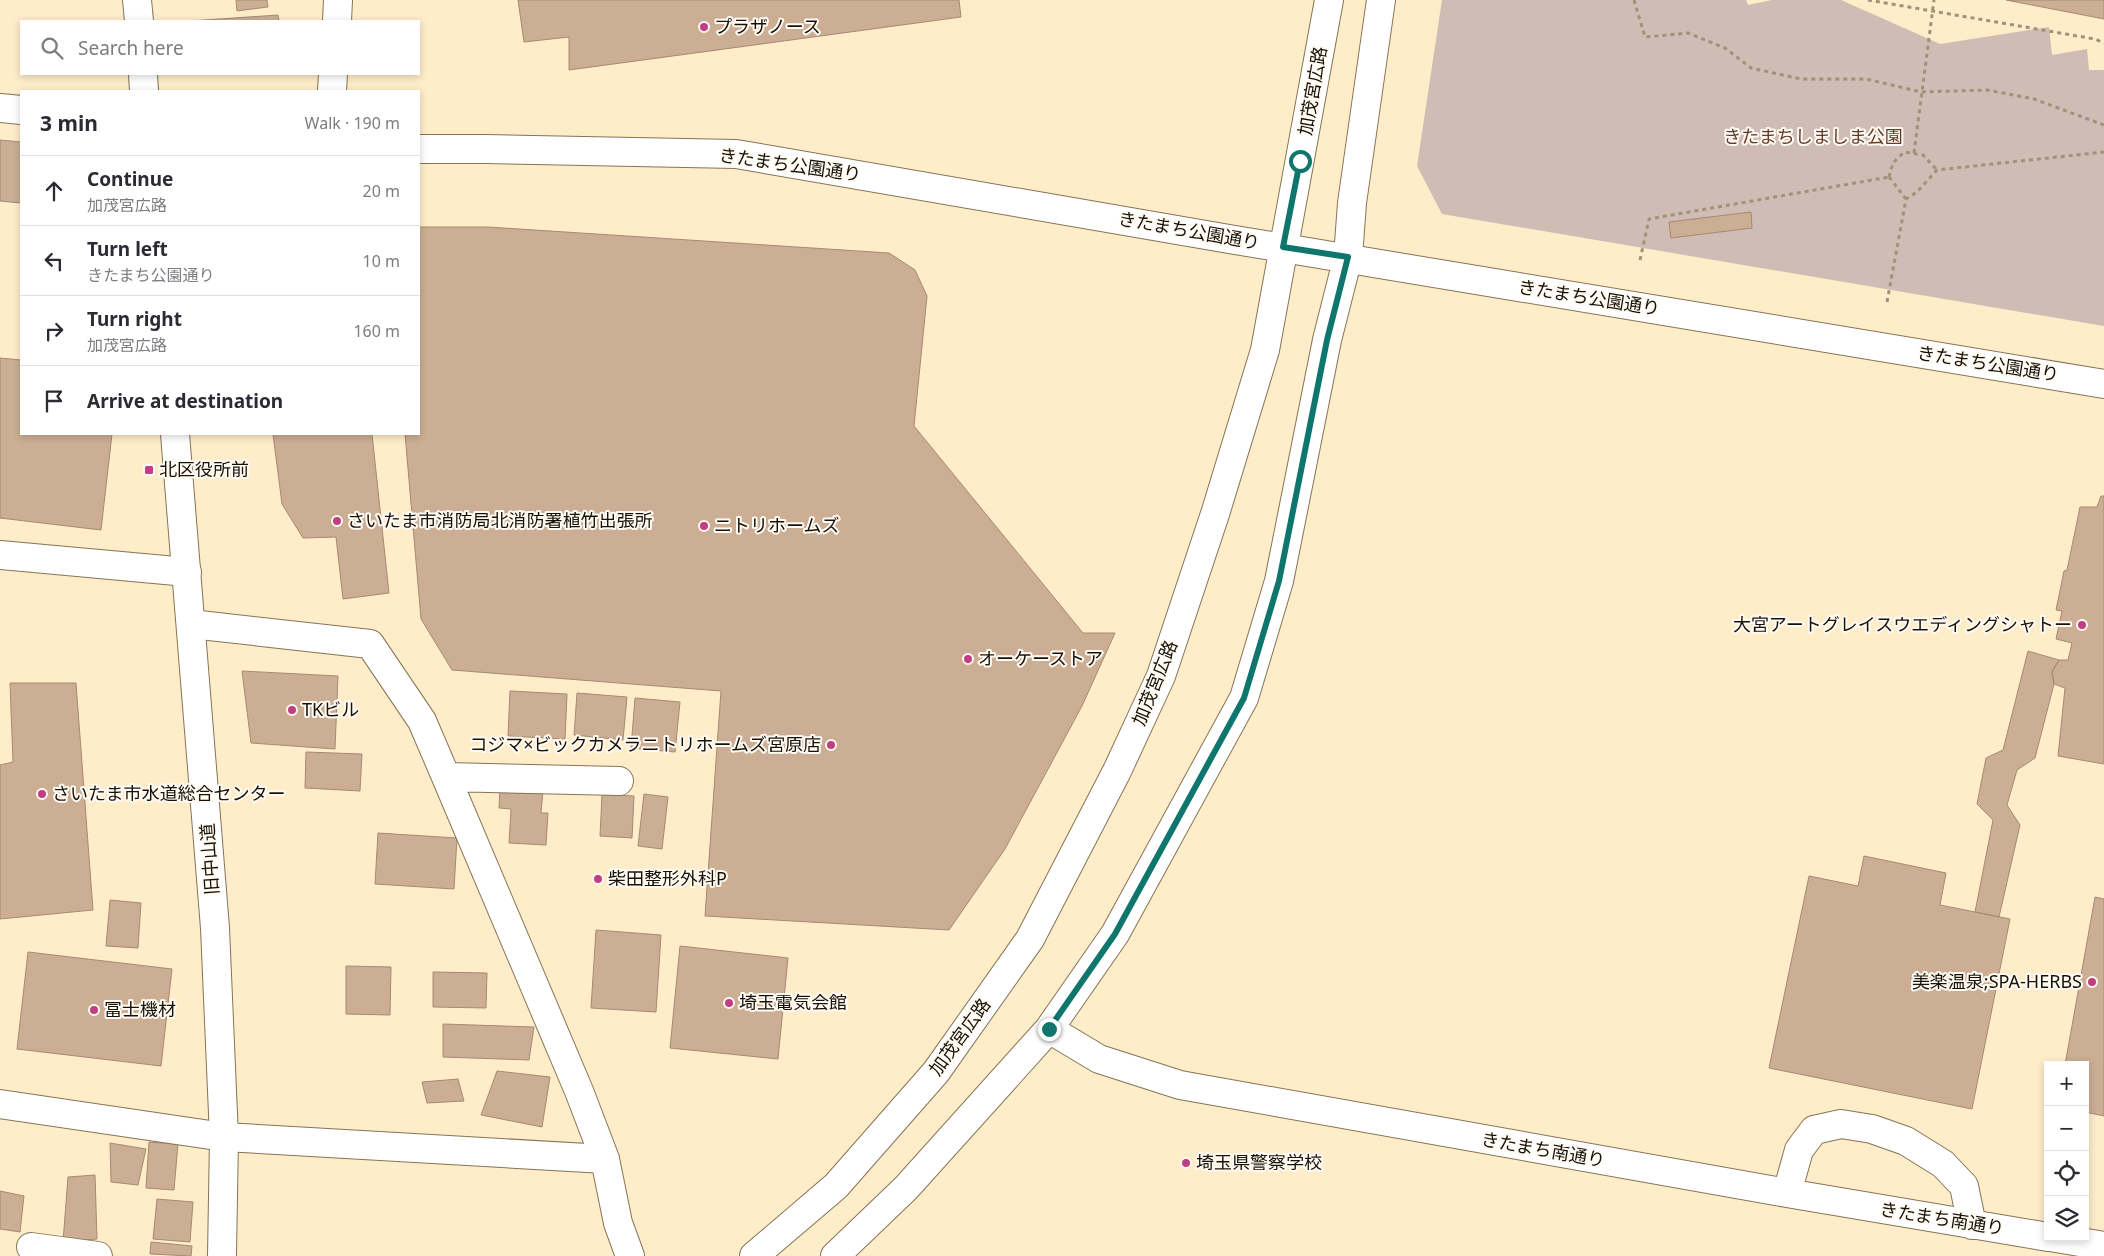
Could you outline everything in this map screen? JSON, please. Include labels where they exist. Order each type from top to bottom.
[{"type":"street","points":[[137,0],[139,20]]},
{"type":"street","points":[[337,20],[338,0]]},
{"type":"street","name":"加茂宮広路","points":[[754,1256],[836,1186],[936,1072],[1034,930],[1117,772],[1161,676],[1216,514],[1265,350],[1329,0]]},
{"type":"street","points":[[835,1256],[906,1188],[1049,1029],[1115,934],[1244,698],[1279,581],[1327,340],[1348,257],[1352,203],[1381,0]]},
{"type":"street","points":[[143,75],[144,90]]},
{"type":"street","points":[[332,90],[333,75]]},
{"type":"street","points":[[0,108],[20,110]]},
{"type":"street","name":"きたまち公園通り","points":[[420,149],[486,148],[736,154],[2104,384]]},
{"type":"street","name":"旧中山道","points":[[175,435],[215,928],[224,1137],[222,1256]]},
{"type":"street","points":[[0,555],[187,572]]},
{"type":"street","points":[[191,624],[370,644],[422,721],[446,777],[579,1091],[605,1159],[618,1222],[630,1256]]},
{"type":"street","points":[[446,777],[619,781]]},
{"type":"street","name":"きたまち南通り","points":[[1049,1029],[1099,1059],[1180,1085],[1787,1193],[2044,1236]]},
{"type":"street","points":[[0,1104],[224,1137],[605,1159]]},
{"type":"street","points":[[1787,1193],[1799,1150],[1814,1130],[1841,1124],[1872,1129],[1906,1141],[1943,1164],[1964,1186],[1972,1225]]},
{"type":"street","name":"きたまち南通り","points":[[2073,1241],[2104,1246]]},
{"type":"street","points":[[31,1247],[98,1256]]},
{"type":"path","points":[[1634,0],[1645,37],[1688,33],[1725,48],[1751,68],[1801,79],[1866,79],[1921,92],[1986,90],[2034,99],[2104,124]]},
{"type":"path","points":[[1868,0],[2095,39],[2104,43]]},
{"type":"path","points":[[1914,153],[1934,0]]},
{"type":"path","points":[[1889,177],[1893,163],[1904,152],[1923,155],[1937,170]]},
{"type":"path","points":[[1887,302],[1906,199],[1917,192],[1937,170],[2104,152]]},
{"type":"path","points":[[1889,177],[1906,199]]},
{"type":"path","points":[[1640,260],[1648,219],[1889,177]]},
{"type":"green space","name":"きたまちしましま公園","points":[[1442,0],[1746,0],[1748,5],[1772,0],[1841,0],[1940,44],[2049,27],[2052,55],[2087,49],[2089,70],[2104,70],[2104,326],[1442,214],[1417,166]]},
{"type":"building","points":[[236,0],[267,0],[268,7],[237,11]]},
{"type":"building","name":"プラザノース","points":[[518,0],[959,0],[961,17],[569,70],[569,37],[524,42]]},
{"type":"building","points":[[2006,0],[2104,0],[2104,19]]},
{"type":"building","points":[[278,15],[279,20],[205,20]]},
{"type":"building","points":[[0,140],[20,142],[20,203],[0,201]]},
{"type":"building","points":[[1751,212],[1752,228],[1671,238],[1669,222]]},
{"type":"building","name":"ニトリホームズ","points":[[420,227],[488,227],[889,253],[915,270],[927,296],[914,426],[1083,633],[1115,633],[1082,706],[1005,849],[949,930],[705,916],[721,691],[452,670],[421,619],[405,435],[420,435]]},
{"type":"building","points":[[0,358],[20,360],[20,435],[112,435],[101,530],[0,518]]},
{"type":"building","name":"さいたま市消防局北消防署植竹出張所","points":[[273,435],[372,435],[389,593],[343,599],[336,537],[303,538],[282,504]]},
{"type":"building","name":"大宮アートグレイスウエディングシャトー","points":[[2101,496],[2104,496],[2104,764],[2058,756],[2065,688],[2054,684],[2052,672],[2059,660],[2068,660],[2072,643],[2056,639],[2062,611],[2056,610],[2064,571],[2067,570],[2080,507],[2097,507]]},
{"type":"building","points":[[2028,651],[2059,660],[2052,672],[2054,684],[2035,758],[2017,770],[2007,805],[2020,825],[1999,917],[1975,912],[1993,820],[1977,804],[1986,758],[2003,750]]},
{"type":"building","name":"TKビル","points":[[242,671],[338,676],[335,749],[251,743]]},
{"type":"building","name":"さいたま市水道総合センター","points":[[10,683],[76,683],[93,910],[0,919],[0,765],[13,762]]},
{"type":"building","points":[[510,691],[567,694],[565,739],[508,736]]},
{"type":"building","points":[[577,693],[627,697],[623,740],[574,735]]},
{"type":"building","points":[[635,698],[680,702],[675,752],[631,748]]},
{"type":"building","points":[[306,752],[362,754],[360,791],[305,788]]},
{"type":"building","points":[[500,788],[543,791],[541,813],[548,813],[546,845],[509,843],[511,809],[499,808]]},
{"type":"building","points":[[602,794],[634,796],[632,838],[600,836]]},
{"type":"building","points":[[644,794],[668,797],[662,849],[638,846]]},
{"type":"building","points":[[378,833],[457,838],[454,889],[375,884]]},
{"type":"building","points":[[1864,856],[1946,873],[1940,905],[2010,919],[1972,1109],[1769,1068],[1809,876],[1858,886]]},
{"type":"building","name":"美楽温泉;SPA-HERBS","points":[[2095,897],[2104,899],[2104,1116],[2089,1113],[2089,1061],[2066,1061]]},
{"type":"building","points":[[110,900],[141,903],[138,948],[106,946]]},
{"type":"building","points":[[596,930],[661,935],[656,1012],[591,1008]]},
{"type":"building","name":"埼玉電気会館","points":[[680,946],[788,958],[778,1059],[670,1048]]},
{"type":"building","points":[[28,952],[172,969],[161,1066],[17,1049]]},
{"type":"building","points":[[346,966],[391,967],[390,1015],[346,1014]]},
{"type":"building","points":[[433,972],[487,973],[486,1008],[433,1007]]},
{"type":"building","points":[[443,1024],[534,1027],[529,1060],[443,1057]]},
{"type":"building","points":[[497,1071],[550,1077],[542,1127],[481,1115]]},
{"type":"building","points":[[458,1079],[464,1101],[427,1103],[422,1082]]},
{"type":"building","points":[[149,1142],[178,1144],[174,1190],[146,1188]]},
{"type":"building","points":[[110,1143],[146,1149],[138,1185],[111,1182]]},
{"type":"building","points":[[95,1175],[97,1239],[63,1242],[68,1177]]},
{"type":"building","points":[[0,1191],[24,1196],[20,1232],[0,1229]]},
{"type":"building","points":[[157,1199],[193,1202],[190,1242],[153,1239]]},
{"type":"building","points":[[151,1242],[192,1246],[191,1256],[150,1254]]},
{"type":"place","name":"プラザノース","points":[[704,27]]},
{"type":"place","name":"北区役所前","points":[[149,470]]},
{"type":"place","name":"さいたま市消防局北消防署植竹出張所","points":[[337,521]]},
{"type":"place","name":"ニトリホームズ","points":[[704,526]]},
{"type":"place","name":"大宮アートグレイスウエディングシャトー","points":[[2082,625]]},
{"type":"place","name":"オーケーストア","points":[[968,659]]},
{"type":"place","name":"TKビル","points":[[292,710]]},
{"type":"place","name":"コジマ×ビックカメラニトリホームズ宮原店","points":[[831,745]]},
{"type":"place","name":"さいたま市水道総合センター","points":[[42,794]]},
{"type":"place","name":"柴田整形外科P","points":[[598,879]]},
{"type":"place","name":"美楽温泉;SPA-HERBS","points":[[2092,982]]},
{"type":"place","name":"埼玉電気会館","points":[[729,1003]]},
{"type":"place","name":"冨士機材","points":[[94,1010]]},
{"type":"place","name":"埼玉県警察学校","points":[[1186,1163]]},
{"type":"route","points":[[1049,1029],[1115,934],[1182,815],[1244,698],[1279,581],[1327,340],[1348,257],[1283,247],[1300,161]]}]
